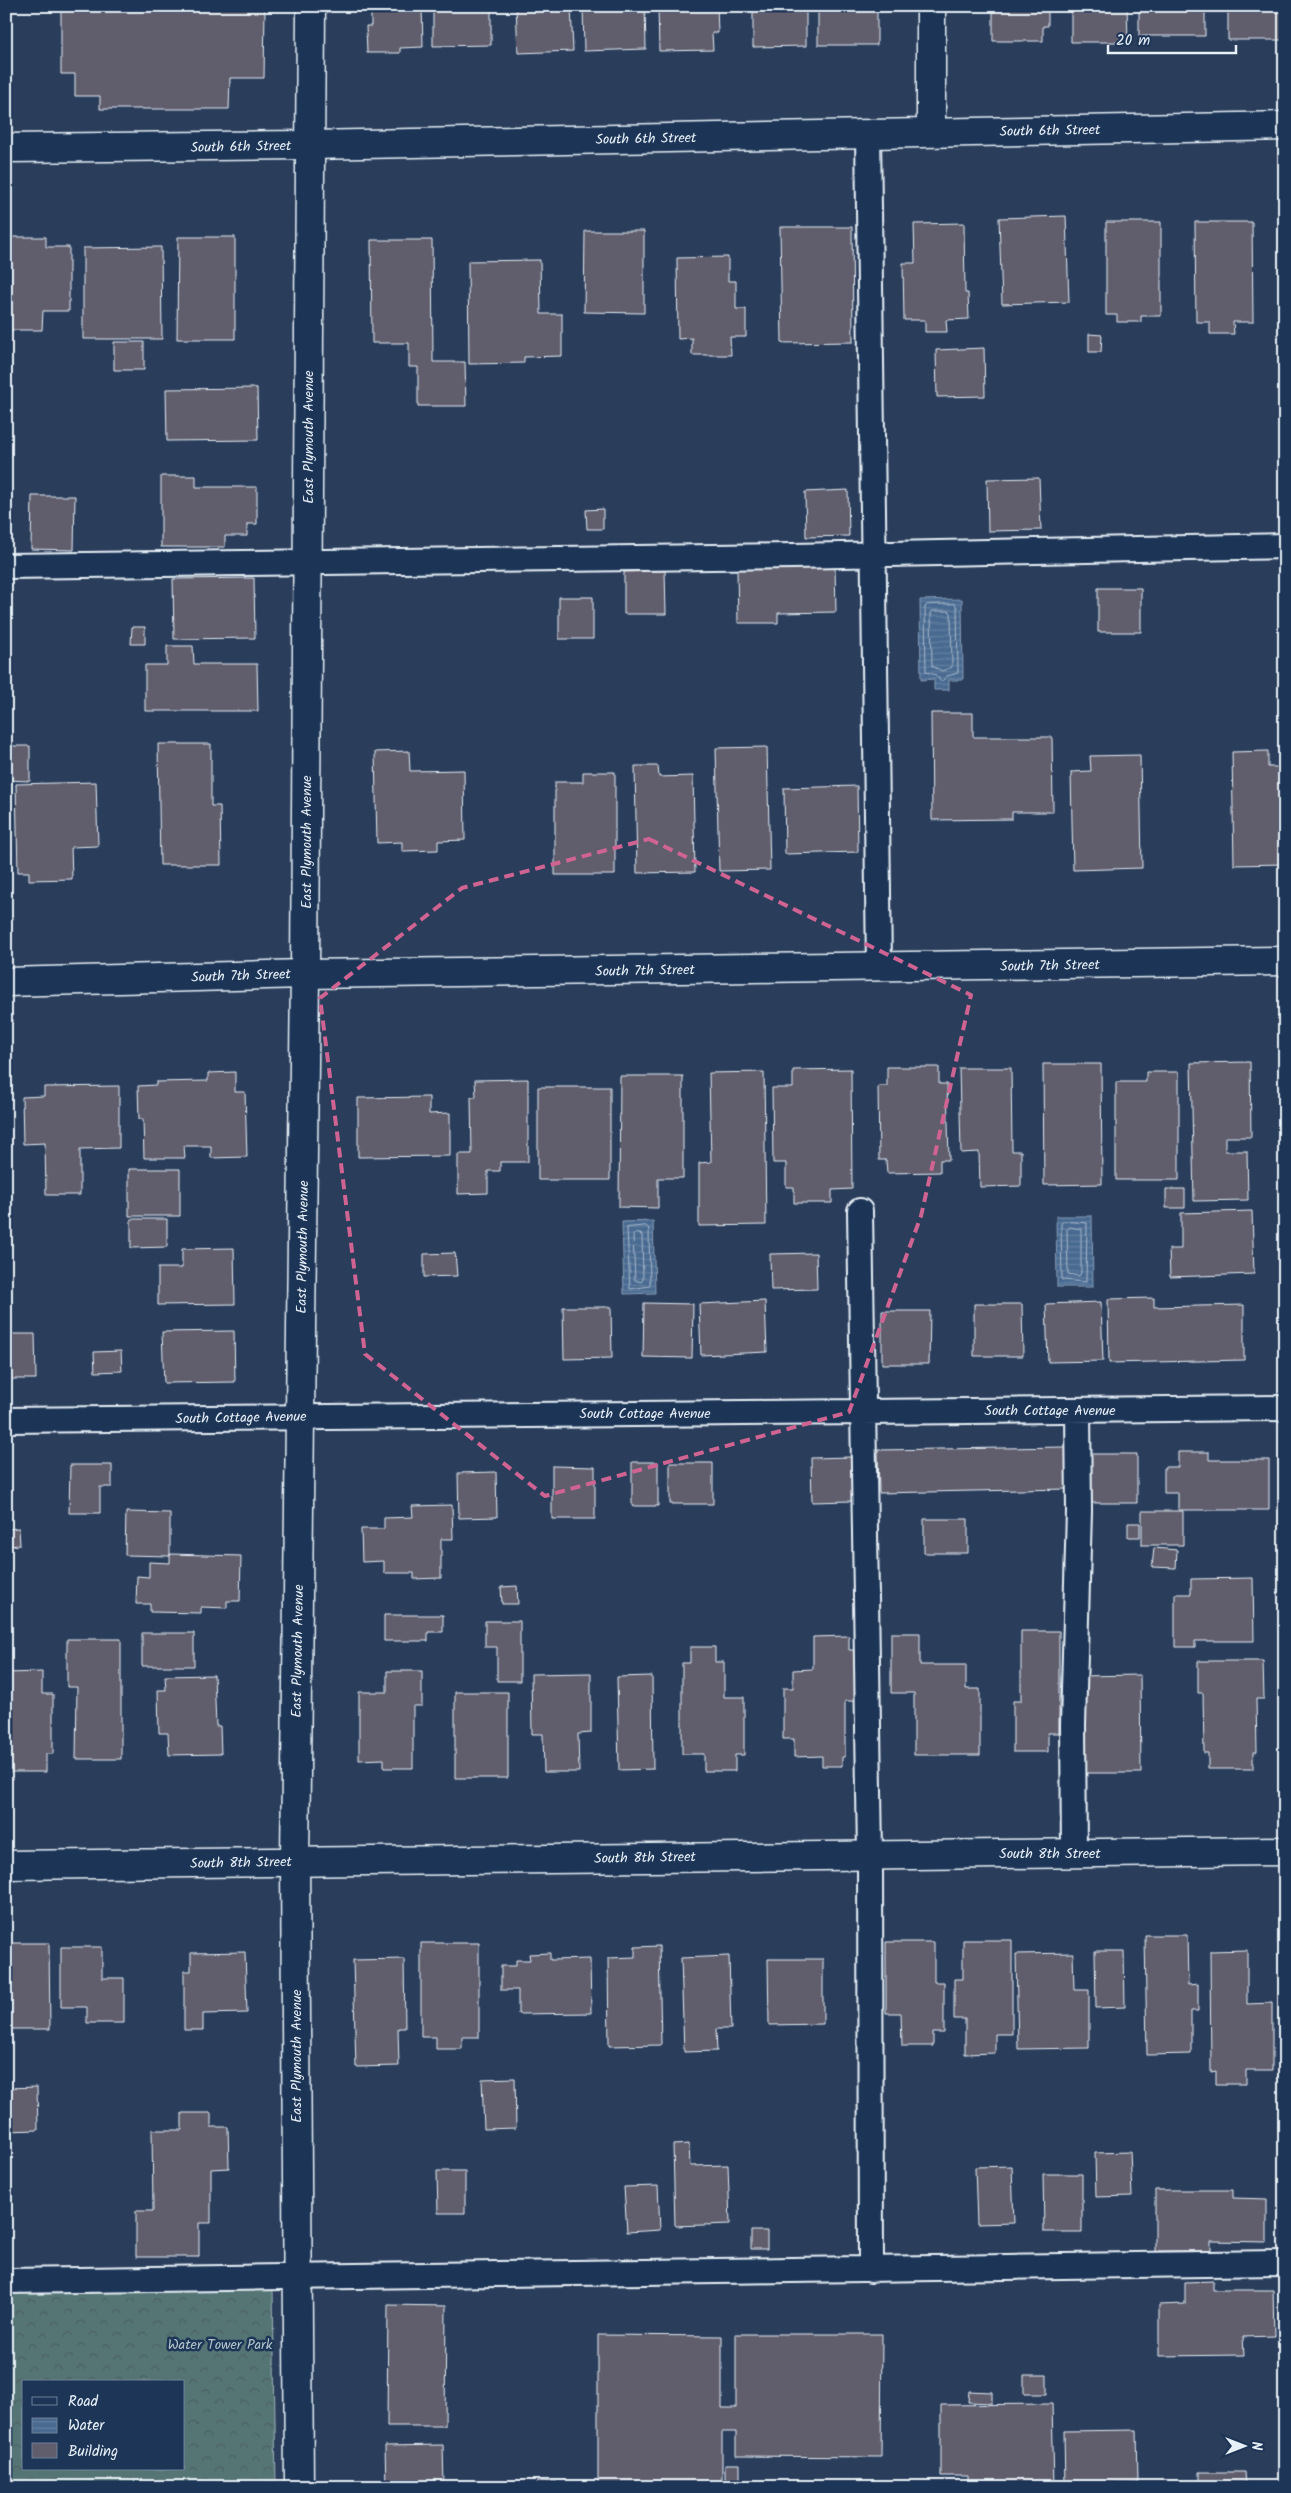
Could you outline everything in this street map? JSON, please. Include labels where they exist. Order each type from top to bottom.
[{"type":"street","name":"East Plymouth Avenue","points":[[299,2487],[295,1861],[305,974],[311,6]]},
{"type":"street","points":[[931,6],[931,132]]},
{"type":"street","name":"South 6th Street","points":[[6,148],[310,145],[1285,126]]},
{"type":"street","name":"South 7th Street","points":[[6,982],[305,974],[1285,961]]},
{"type":"street","name":"South 8th Street","points":[[6,1865],[870,1854],[1285,1851]]},
{"type":"lane","points":[[868,133],[879,967]]},
{"type":"lane","points":[[6,566],[873,554],[1285,546]]},
{"type":"lane","points":[[860,1210],[870,1854],[871,2270]]},
{"type":"lane","name":"South Cottage Avenue","points":[[6,1420],[1285,1408]]},
{"type":"lane","points":[[1074,1853],[1073,1725],[1079,1511],[1078,1410]]},
{"type":"lane","points":[[6,2281],[1285,2263]]},
{"type":"highlighted area","points":[[649,839],[971,995],[921,1216],[849,1412],[545,1496],[365,1354],[320,998],[462,888]]},
{"type":"green space","name":"Water Tower Park","points":[[273,2290],[276,2487],[6,2487],[6,2293]]},
{"type":"water","points":[[962,599],[963,680],[949,680],[949,690],[934,690],[934,679],[921,680],[920,600]]},
{"type":"water","points":[[1056,1216],[1092,1216],[1093,1287],[1057,1287]]},
{"type":"water","points":[[653,1221],[655,1293],[624,1294],[622,1222]]},
{"type":"building","points":[[61,6],[265,6],[264,78],[230,78],[229,109],[100,109],[100,96],[75,96],[75,74],[61,74]]},
{"type":"building","points":[[371,6],[422,6],[423,47],[400,48],[400,53],[367,53],[366,26],[371,26]]},
{"type":"building","points":[[433,6],[491,6],[491,45],[433,46]]},
{"type":"building","points":[[516,6],[571,6],[573,51],[518,53]]},
{"type":"building","points":[[583,6],[645,6],[646,49],[584,51]]},
{"type":"building","points":[[658,6],[717,6],[718,33],[712,33],[713,50],[659,51]]},
{"type":"building","points":[[753,6],[806,6],[806,46],[753,47]]},
{"type":"building","points":[[818,6],[877,6],[877,45],[818,45]]},
{"type":"building","points":[[993,6],[1048,6],[1048,26],[1043,26],[1043,41],[993,41]]},
{"type":"building","points":[[1071,6],[1127,6],[1128,42],[1071,42]]},
{"type":"building","points":[[1139,6],[1205,6],[1205,36],[1139,36]]},
{"type":"building","points":[[1228,6],[1283,6],[1284,40],[1228,40]]},
{"type":"building","points":[[1066,216],[1069,302],[1002,304],[999,218]]},
{"type":"building","points":[[1106,222],[1161,222],[1161,316],[1141,316],[1141,322],[1117,322],[1117,315],[1106,315]]},
{"type":"building","points":[[1195,222],[1252,222],[1253,322],[1233,322],[1234,334],[1210,334],[1210,322],[1196,322]]},
{"type":"building","points":[[964,223],[965,293],[968,293],[969,319],[946,320],[947,332],[925,332],[925,320],[904,320],[903,263],[915,263],[914,224]]},
{"type":"building","points":[[780,227],[852,227],[853,342],[782,343]]},
{"type":"building","points":[[585,231],[644,231],[644,313],[584,312]]},
{"type":"building","points":[[11,237],[46,237],[46,247],[69,247],[69,311],[43,311],[42,330],[10,330]]},
{"type":"building","points":[[178,237],[235,237],[235,339],[177,339]]},
{"type":"building","points":[[371,240],[432,240],[433,362],[465,362],[466,406],[418,406],[418,367],[409,367],[409,343],[372,343]]},
{"type":"building","points":[[161,247],[162,339],[83,339],[83,248]]},
{"type":"building","points":[[728,257],[728,281],[736,281],[736,309],[746,309],[746,337],[730,337],[731,355],[692,355],[692,338],[678,339],[677,258]]},
{"type":"building","points":[[540,260],[541,314],[562,314],[562,356],[524,357],[524,363],[469,364],[468,261]]},
{"type":"building","points":[[1283,307],[1285,307],[1283,368]]},
{"type":"building","points":[[1089,334],[1102,335],[1101,352],[1089,352]]},
{"type":"building","points":[[114,342],[144,342],[144,370],[114,370]]},
{"type":"building","points":[[984,348],[985,396],[937,397],[936,350]]},
{"type":"building","points":[[257,388],[258,440],[167,441],[166,389]]},
{"type":"building","points":[[161,476],[196,476],[196,487],[257,487],[257,524],[247,524],[247,536],[225,536],[225,547],[161,547]]},
{"type":"building","points":[[1039,478],[1041,530],[988,531],[987,479]]},
{"type":"building","points":[[848,490],[849,536],[806,537],[805,492]]},
{"type":"building","points":[[32,496],[75,496],[74,550],[31,549]]},
{"type":"building","points":[[603,509],[603,529],[587,529],[586,510]]},
{"type":"building","points":[[835,568],[836,612],[778,613],[778,623],[738,623],[737,569]]},
{"type":"building","points":[[665,571],[666,614],[624,614],[624,572]]},
{"type":"building","points":[[254,578],[255,638],[174,639],[173,579]]},
{"type":"building","points":[[1098,588],[1141,588],[1141,632],[1098,632]]},
{"type":"building","points":[[559,597],[593,597],[593,639],[559,639]]},
{"type":"building","points":[[132,627],[145,627],[145,644],[131,644]]},
{"type":"building","points":[[167,646],[193,646],[194,664],[257,664],[258,711],[145,711],[145,665],[167,665]]},
{"type":"building","points":[[931,713],[973,713],[973,737],[1052,737],[1053,812],[1012,812],[1012,819],[932,820]]},
{"type":"building","points":[[158,744],[211,744],[211,806],[220,806],[221,865],[160,865]]},
{"type":"building","points":[[6,746],[30,746],[30,781],[6,780]]},
{"type":"building","points":[[767,747],[770,870],[719,871],[716,748]]},
{"type":"building","points":[[409,751],[410,771],[464,770],[465,840],[438,841],[438,850],[402,851],[402,842],[377,843],[375,752]]},
{"type":"building","points":[[1268,751],[1268,767],[1285,767],[1285,864],[1234,865],[1232,752]]},
{"type":"building","points":[[1140,755],[1142,868],[1073,870],[1071,772],[1091,771],[1090,756]]},
{"type":"building","points":[[635,766],[658,766],[659,777],[693,776],[695,872],[637,873]]},
{"type":"building","points":[[583,772],[615,772],[615,875],[555,875],[555,782],[583,782]]},
{"type":"building","points":[[96,782],[98,846],[71,847],[72,879],[29,880],[29,872],[18,872],[16,784]]},
{"type":"building","points":[[857,786],[858,852],[785,854],[784,788]]},
{"type":"building","points":[[1250,1062],[1251,1137],[1225,1137],[1225,1151],[1247,1151],[1248,1200],[1194,1201],[1191,1063]]},
{"type":"building","points":[[1043,1064],[1101,1064],[1102,1184],[1044,1185]]},
{"type":"building","points":[[887,1067],[939,1067],[939,1084],[947,1084],[949,1160],[940,1160],[940,1172],[887,1173],[886,1160],[879,1160],[878,1086],[887,1086]]},
{"type":"building","points":[[959,1068],[1011,1068],[1012,1151],[1021,1151],[1021,1186],[980,1187],[979,1152],[961,1153]]},
{"type":"building","points":[[851,1069],[852,1189],[832,1190],[832,1203],[794,1203],[794,1187],[786,1187],[786,1163],[773,1163],[772,1088],[793,1088],[793,1070]]},
{"type":"building","points":[[235,1072],[235,1092],[245,1092],[247,1157],[211,1158],[211,1146],[184,1146],[185,1158],[144,1158],[143,1119],[139,1119],[138,1086],[156,1085],[156,1082],[208,1081],[208,1073]]},
{"type":"building","points":[[764,1072],[766,1225],[699,1226],[699,1163],[711,1162],[709,1073]]},
{"type":"building","points":[[1146,1072],[1179,1072],[1179,1180],[1116,1180],[1116,1082],[1146,1082]]},
{"type":"building","points":[[620,1076],[683,1076],[683,1178],[658,1178],[658,1208],[619,1207]]},
{"type":"building","points":[[528,1079],[528,1162],[500,1162],[500,1171],[488,1171],[488,1193],[458,1194],[458,1154],[472,1154],[471,1097],[476,1097],[475,1080]]},
{"type":"building","points":[[119,1086],[119,1148],[80,1149],[80,1195],[46,1195],[45,1143],[23,1144],[22,1097],[44,1096],[44,1087]]},
{"type":"building","points":[[538,1087],[610,1087],[610,1180],[538,1180]]},
{"type":"building","points":[[429,1097],[429,1114],[450,1113],[450,1156],[358,1157],[358,1098]]},
{"type":"building","points":[[129,1169],[180,1169],[180,1216],[129,1216]]},
{"type":"building","points":[[1166,1189],[1185,1189],[1185,1208],[1166,1208]]},
{"type":"building","points":[[1252,1211],[1254,1274],[1170,1277],[1169,1249],[1181,1249],[1181,1213]]},
{"type":"building","points":[[131,1219],[167,1219],[167,1247],[131,1248]]},
{"type":"building","points":[[234,1248],[235,1304],[158,1305],[158,1268],[182,1268],[182,1249]]},
{"type":"building","points":[[455,1253],[457,1276],[424,1277],[424,1254]]},
{"type":"building","points":[[816,1253],[817,1289],[771,1290],[770,1254]]},
{"type":"building","points":[[1154,1298],[1154,1307],[1244,1305],[1244,1360],[1109,1363],[1108,1299]]},
{"type":"building","points":[[765,1301],[767,1352],[701,1355],[699,1304]]},
{"type":"building","points":[[1101,1302],[1103,1361],[1048,1362],[1046,1304]]},
{"type":"building","points":[[644,1303],[693,1304],[692,1358],[643,1357]]},
{"type":"building","points":[[974,1304],[1022,1304],[1023,1356],[974,1356]]},
{"type":"building","points":[[563,1307],[611,1307],[612,1358],[564,1359]]},
{"type":"building","points":[[882,1311],[930,1311],[929,1364],[882,1364]]},
{"type":"building","points":[[234,1331],[235,1382],[164,1383],[162,1332]]},
{"type":"building","points":[[6,1334],[35,1334],[36,1379],[6,1379]]},
{"type":"building","points":[[121,1351],[122,1371],[95,1372],[94,1352]]},
{"type":"building","points":[[1066,1447],[1067,1489],[879,1493],[878,1450]]},
{"type":"building","points":[[1178,1452],[1209,1452],[1209,1460],[1269,1460],[1269,1510],[1178,1510],[1178,1493],[1164,1493],[1164,1467],[1178,1467]]},
{"type":"building","points":[[1089,1454],[1137,1454],[1137,1503],[1089,1503]]},
{"type":"building","points":[[851,1457],[852,1501],[812,1502],[811,1458]]},
{"type":"building","points":[[632,1462],[658,1462],[658,1506],[632,1506]]},
{"type":"building","points":[[670,1463],[713,1463],[713,1504],[670,1504]]},
{"type":"building","points":[[70,1465],[112,1465],[112,1487],[100,1487],[100,1513],[69,1513]]},
{"type":"building","points":[[552,1466],[595,1467],[595,1519],[552,1519]]},
{"type":"building","points":[[496,1472],[497,1517],[459,1518],[458,1473]]},
{"type":"building","points":[[452,1505],[453,1539],[441,1539],[441,1578],[414,1579],[414,1573],[384,1573],[384,1561],[362,1562],[361,1529],[384,1529],[384,1518],[413,1517],[412,1506]]},
{"type":"building","points":[[1142,1511],[1183,1511],[1183,1545],[1142,1545]]},
{"type":"building","points":[[126,1512],[170,1513],[170,1556],[125,1555]]},
{"type":"building","points":[[924,1519],[968,1519],[968,1553],[924,1553]]},
{"type":"building","points":[[1128,1523],[1140,1523],[1140,1537],[1128,1537]]},
{"type":"building","points":[[19,1528],[20,1545],[6,1546],[6,1529]]},
{"type":"building","points":[[1154,1548],[1177,1550],[1176,1568],[1152,1567]]},
{"type":"building","points":[[170,1554],[241,1556],[240,1601],[227,1601],[227,1608],[201,1607],[201,1613],[150,1612],[150,1604],[136,1604],[137,1576],[149,1577],[149,1562],[170,1563]]},
{"type":"building","points":[[1253,1578],[1254,1641],[1195,1641],[1195,1647],[1175,1647],[1175,1594],[1191,1594],[1191,1579]]},
{"type":"building","points":[[517,1586],[518,1604],[502,1604],[501,1587]]},
{"type":"building","points":[[384,1615],[443,1615],[443,1632],[428,1632],[428,1641],[384,1641]]},
{"type":"building","points":[[485,1621],[520,1621],[520,1681],[497,1681],[497,1647],[485,1647]]},
{"type":"building","points":[[1021,1631],[1059,1631],[1059,1733],[1048,1733],[1048,1752],[1013,1752],[1013,1701],[1021,1701]]},
{"type":"building","points":[[142,1633],[194,1633],[194,1666],[142,1666]]},
{"type":"building","points":[[891,1633],[920,1633],[920,1665],[966,1665],[966,1689],[980,1689],[980,1755],[914,1755],[914,1693],[891,1693]]},
{"type":"building","points":[[849,1636],[849,1650],[855,1650],[856,1701],[845,1701],[845,1757],[842,1757],[842,1766],[822,1766],[822,1756],[794,1757],[794,1739],[783,1739],[783,1688],[793,1688],[793,1670],[813,1669],[813,1637]]},
{"type":"building","points":[[67,1639],[121,1639],[121,1759],[76,1759],[77,1687],[67,1687]]},
{"type":"building","points":[[690,1647],[715,1647],[715,1662],[724,1662],[724,1697],[744,1697],[744,1755],[735,1755],[735,1771],[704,1771],[704,1754],[682,1754],[682,1663],[690,1663]]},
{"type":"building","points":[[1198,1661],[1263,1661],[1264,1699],[1256,1699],[1257,1752],[1253,1752],[1253,1769],[1208,1769],[1208,1753],[1204,1753],[1203,1693],[1198,1693]]},
{"type":"building","points":[[387,1671],[422,1671],[422,1706],[413,1706],[413,1768],[384,1768],[384,1759],[359,1760],[359,1692],[387,1692]]},
{"type":"building","points":[[42,1672],[42,1694],[53,1694],[53,1754],[46,1754],[46,1772],[6,1772],[6,1673]]},
{"type":"building","points":[[591,1673],[591,1733],[578,1734],[579,1772],[544,1772],[543,1734],[532,1734],[531,1674]]},
{"type":"building","points":[[214,1675],[216,1726],[220,1726],[221,1754],[169,1755],[168,1733],[159,1733],[158,1690],[166,1690],[165,1676]]},
{"type":"building","points":[[1140,1675],[1141,1773],[1082,1773],[1080,1676]]},
{"type":"building","points":[[652,1676],[653,1769],[619,1770],[617,1677]]},
{"type":"building","points":[[455,1692],[508,1692],[508,1778],[455,1778]]},
{"type":"building","points":[[1145,1935],[1187,1935],[1188,1985],[1198,1984],[1198,2011],[1191,2011],[1191,2054],[1147,2055]]},
{"type":"building","points":[[963,1940],[1012,1940],[1012,2034],[995,2034],[995,2053],[965,2054],[965,2019],[954,2019],[954,1979],[963,1979]]},
{"type":"building","points":[[886,1942],[934,1942],[934,1982],[944,1982],[944,2033],[933,2033],[933,2046],[902,2046],[901,2013],[886,2013]]},
{"type":"building","points":[[10,1943],[49,1943],[50,2029],[10,2029]]},
{"type":"building","points":[[421,1943],[479,1943],[479,2037],[462,2037],[462,2049],[436,2049],[436,2037],[421,2037]]},
{"type":"building","points":[[659,1946],[661,2045],[609,2046],[608,1958],[635,1957],[635,1947]]},
{"type":"building","points":[[61,1947],[102,1947],[102,1978],[124,1978],[124,2023],[87,2023],[87,2007],[61,2007]]},
{"type":"building","points":[[1247,1950],[1247,2004],[1272,2003],[1272,2070],[1246,2070],[1246,2084],[1216,2084],[1216,2071],[1211,2072],[1210,1951]]},
{"type":"building","points":[[1095,1951],[1124,1951],[1125,2007],[1096,2008]]},
{"type":"building","points":[[245,1952],[247,2013],[203,2014],[203,2030],[184,2030],[184,1971],[191,1971],[191,1953]]},
{"type":"building","points":[[550,1953],[550,1960],[590,1959],[591,2013],[518,2014],[518,1990],[501,1990],[501,1966],[516,1966],[516,1960],[530,1960],[529,1954]]},
{"type":"building","points":[[1073,1953],[1074,1990],[1089,1990],[1089,2048],[1018,2049],[1016,1954]]},
{"type":"building","points":[[729,1956],[731,2029],[716,2029],[717,2051],[684,2052],[681,1958]]},
{"type":"building","points":[[404,1959],[405,2028],[398,2028],[399,2066],[356,2067],[353,1960]]},
{"type":"building","points":[[768,1959],[823,1959],[823,2024],[769,2025]]},
{"type":"building","points":[[515,2078],[516,2128],[484,2129],[482,2079]]},
{"type":"building","points":[[37,2087],[38,2130],[6,2131],[6,2088]]},
{"type":"building","points":[[182,2113],[211,2113],[211,2127],[228,2127],[229,2168],[211,2169],[211,2223],[199,2223],[199,2257],[136,2257],[136,2211],[153,2211],[152,2130],[182,2130]]},
{"type":"building","points":[[689,2144],[690,2166],[728,2165],[730,2224],[675,2226],[673,2145]]},
{"type":"building","points":[[1130,2152],[1132,2196],[1096,2197],[1095,2153]]},
{"type":"building","points":[[1012,2166],[1014,2223],[977,2224],[975,2167]]},
{"type":"building","points":[[437,2171],[465,2171],[465,2213],[438,2213]]},
{"type":"building","points":[[1043,2174],[1082,2174],[1082,2232],[1044,2232]]},
{"type":"building","points":[[658,2186],[660,2230],[627,2232],[624,2187]]},
{"type":"building","points":[[1155,2190],[1233,2190],[1233,2198],[1267,2199],[1267,2242],[1211,2241],[1211,2251],[1155,2251]]},
{"type":"building","points":[[751,2231],[767,2231],[767,2249],[751,2249]]},
{"type":"building","points":[[1213,2281],[1213,2290],[1273,2290],[1274,2336],[1243,2337],[1244,2355],[1159,2356],[1159,2305],[1185,2304],[1185,2282]]},
{"type":"building","points":[[388,2305],[446,2306],[445,2426],[387,2426]]},
{"type":"building","points":[[736,2334],[882,2334],[881,2457],[736,2456],[736,2432],[722,2432],[722,2487],[598,2487],[598,2335],[722,2336],[722,2408],[736,2408]]},
{"type":"building","points":[[1024,2375],[1047,2375],[1047,2394],[1024,2394]]},
{"type":"building","points":[[969,2391],[992,2392],[992,2403],[968,2402]]},
{"type":"building","points":[[1052,2404],[1054,2487],[968,2487],[968,2476],[941,2476],[941,2405]]},
{"type":"building","points":[[1137,2430],[1138,2482],[1114,2483],[1114,2487],[1065,2487],[1064,2431]]},
{"type":"building","points":[[443,2445],[444,2487],[386,2487],[385,2446]]},
{"type":"building","points":[[725,2464],[740,2464],[740,2487],[725,2487]]},
{"type":"building","points":[[1200,2472],[1245,2472],[1246,2486],[1262,2487],[1200,2487]]},
{"type":"building","points":[[537,2481],[557,2482],[556,2487],[537,2487]]}]
